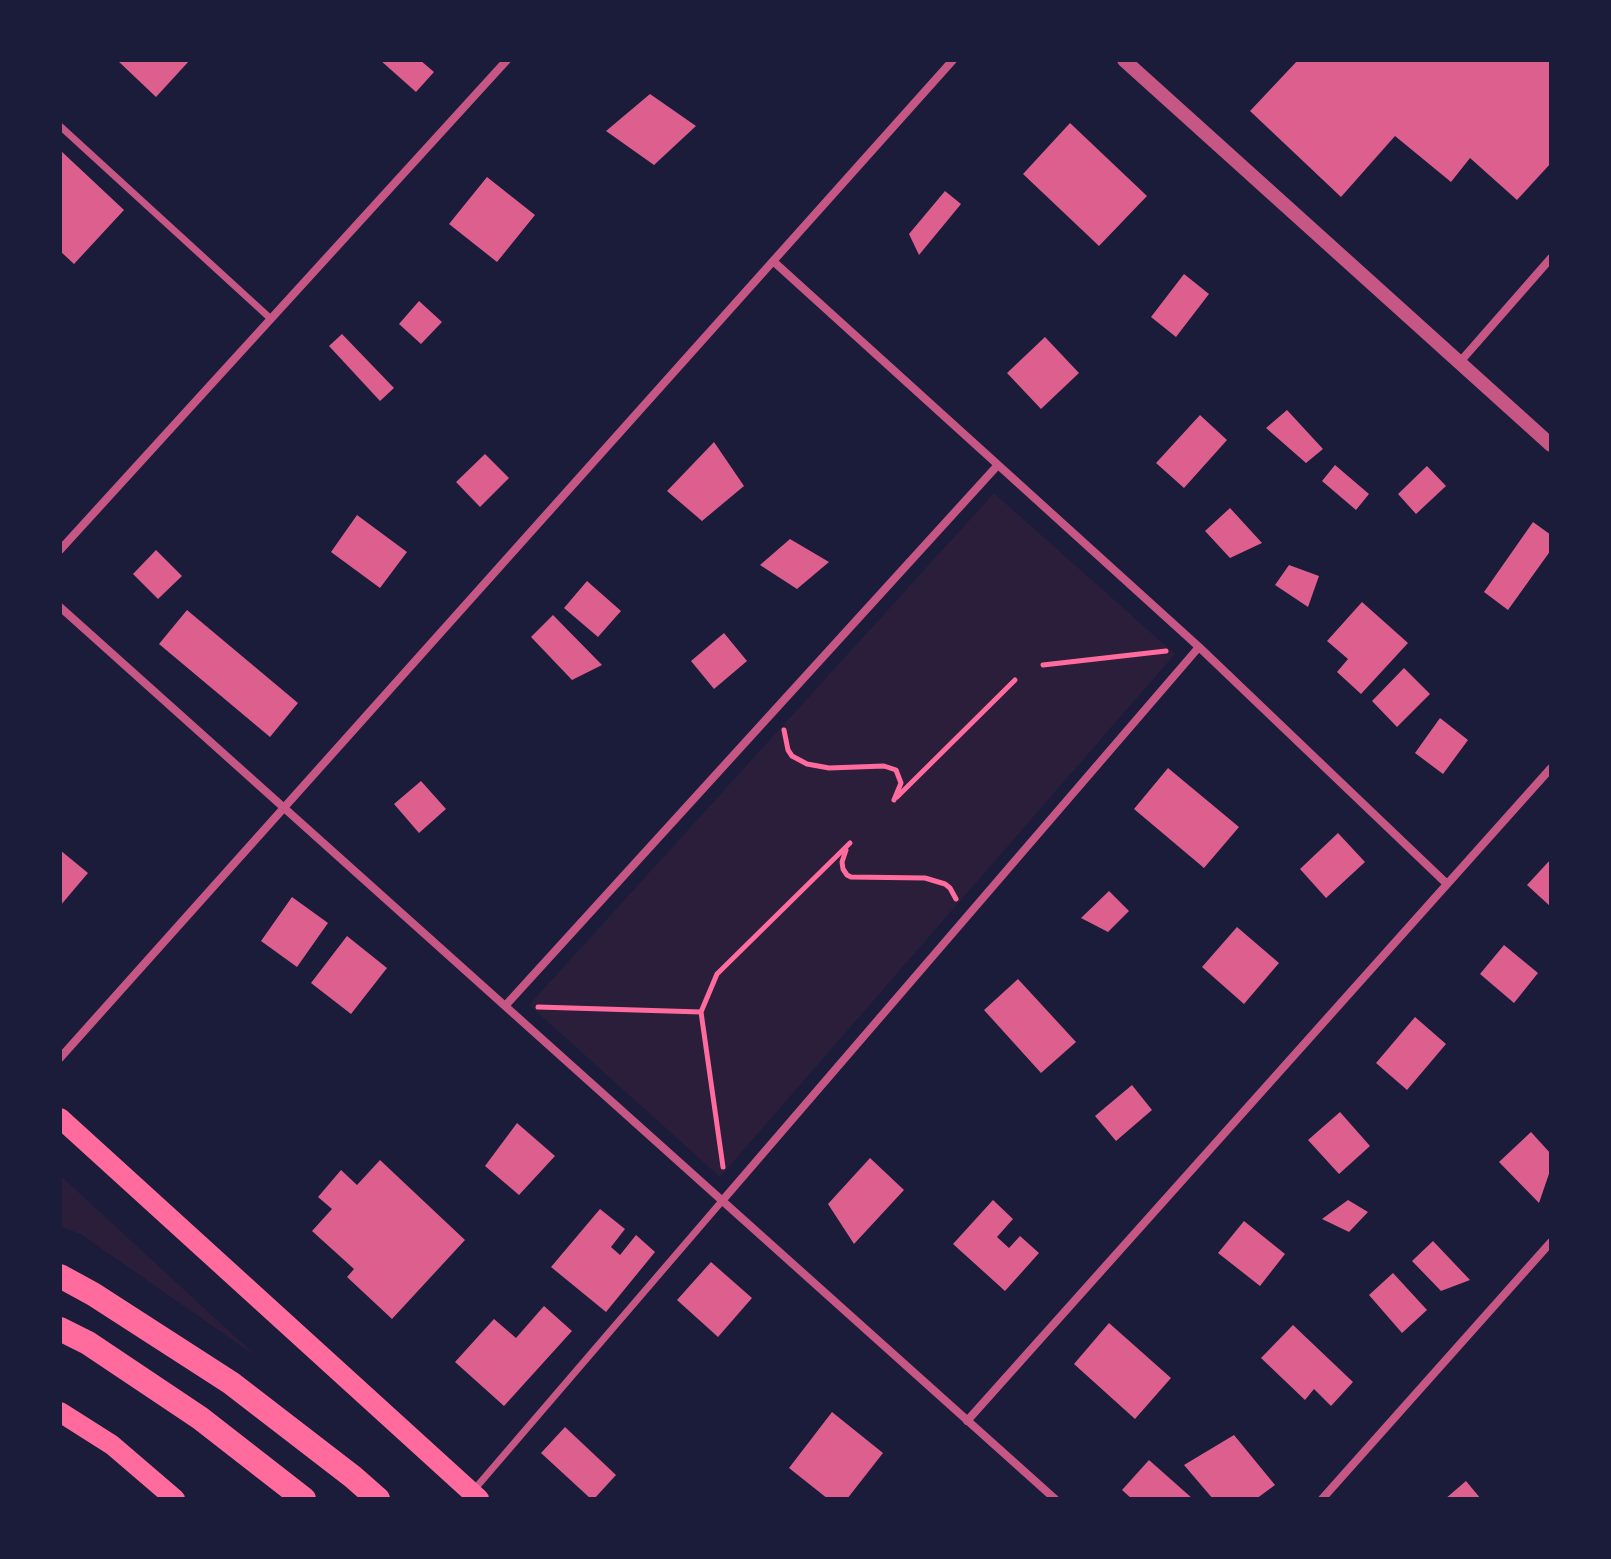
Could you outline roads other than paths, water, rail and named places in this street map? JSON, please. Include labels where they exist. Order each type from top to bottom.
[{"type":"highway","points":[[60,1276],[231,1383],[378,1499]]},
{"type":"highway","points":[[60,1329],[88,1343],[200,1418],[304,1499]]},
{"type":"main road","points":[[60,1118],[475,1496]]},
{"type":"main road","points":[[60,1412],[112,1445],[175,1499]]},
{"type":"street","points":[[60,550],[507,60]]},
{"type":"street","points":[[60,1058],[953,60]]},
{"type":"street","points":[[1124,60],[1551,445]]},
{"type":"street","points":[[60,126],[271,319]]},
{"type":"street","points":[[1459,363],[1551,258]]},
{"type":"street","points":[[773,261],[1199,647],[1447,884]]},
{"type":"street","points":[[505,1006],[997,466]]},
{"type":"street","points":[[60,607],[505,1006],[725,1198],[1055,1499]]},
{"type":"street","points":[[475,1496],[725,1198],[1199,647]]},
{"type":"street","points":[[967,1421],[1551,768]]},
{"type":"street","points":[[1322,1499],[1551,1242]]}]
